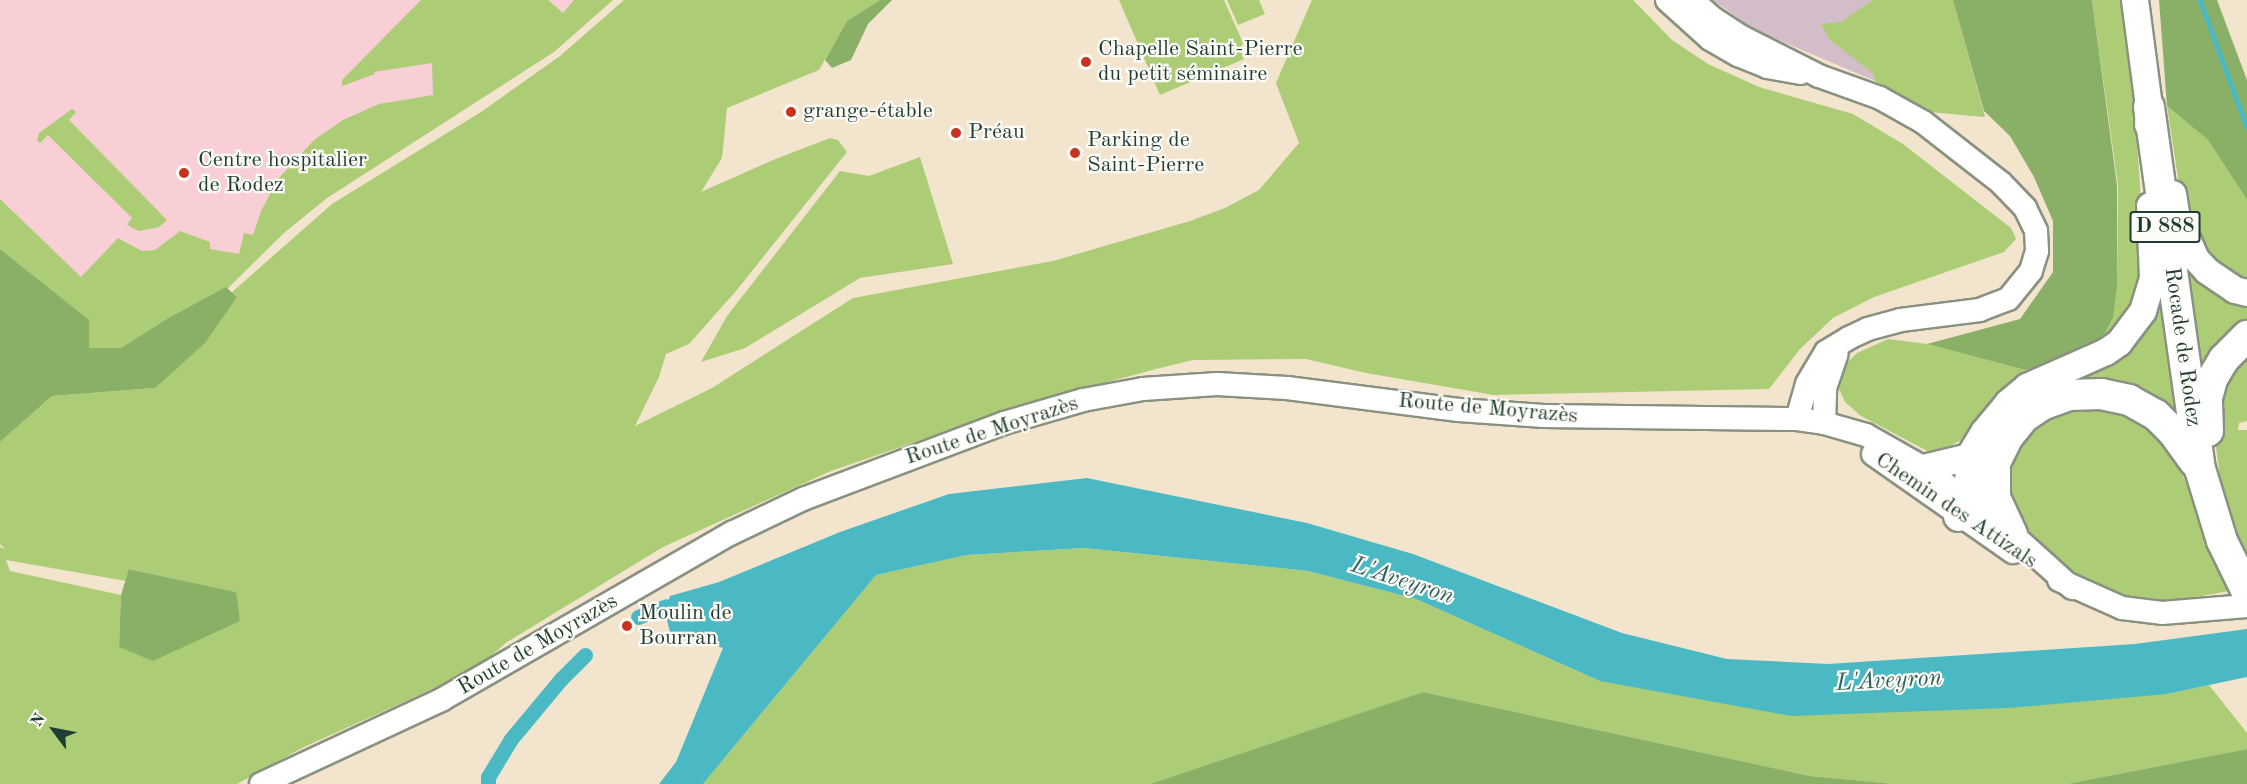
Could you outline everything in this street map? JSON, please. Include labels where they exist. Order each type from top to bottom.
[{"type":"highway","name":"Rocade de Rodez","points":[[2149,107],[2200,469],[2222,541],[2245,593]]},
{"type":"highway","points":[[2222,541],[2221,510],[2208,431],[2206,398],[2212,379],[2223,359],[2247,336]]},
{"type":"highway","points":[[2012,534],[2000,513],[1993,481],[1995,462],[2007,438],[2024,417],[2042,405],[2070,395],[2101,394],[2120,398],[2156,415],[2173,432],[2200,469]]},
{"type":"highway","points":[[1968,506],[1993,481]]},
{"type":"main road","name":"Rocade de Rodez","points":[[2135,0],[2149,107]]},
{"type":"main road","points":[[2147,0],[2176,214],[2189,246],[2207,271],[2235,290],[2247,293]]},
{"type":"main road","points":[[1968,506],[1969,457],[1984,432],[2008,403],[2027,387],[2106,352],[2119,343],[2144,311],[2153,278],[2145,163],[2149,107]]},
{"type":"main road","points":[[1924,468],[1969,457]]},
{"type":"street","points":[[1667,0],[1710,39],[1738,55],[1767,67],[1819,76]]},
{"type":"street","points":[[1692,0],[1714,19],[1742,37],[1819,76],[1880,98],[1923,122],[2001,183],[2025,208],[2036,231],[2037,251],[2031,271],[2008,299],[1980,310],[1901,320],[1868,329],[1849,338],[1826,352],[1807,384],[1797,419]]},
{"type":"street","points":[[1834,426],[1825,388],[1833,359],[1849,338]]},
{"type":"street","name":"Route de Moyrazès","points":[[261,784],[441,700],[732,533],[803,499],[1004,423],[1083,400],[1143,388],[1217,384],[1287,388],[1459,410],[1533,415],[1797,419]]},
{"type":"street","name":"Chemin des Attizals","points":[[1797,419],[1866,435],[1924,468],[1968,506],[2072,588],[2122,608],[2162,613],[2245,593]]},
{"type":"street","name":"Chemin des Attizals","points":[[1834,426],[1854,442],[1968,506],[2012,534],[2072,588]]},
{"type":"shaded area","name":"Centre hospitalier de Rodez","points":[[0,0],[613,0],[554,52],[327,198],[285,232],[228,288],[88,320],[0,249]]},
{"type":"shaded area","points":[[1713,0],[1953,0],[1985,117],[1931,112],[1880,83],[1755,30]]},
{"type":"green space","points":[[421,0],[548,0],[563,13],[574,0],[613,0],[554,52],[327,198],[285,232],[228,288],[165,320],[121,348],[89,348],[88,320],[0,249],[0,199],[81,277],[118,238],[142,251],[155,250],[180,231],[210,242],[210,249],[239,254],[244,233],[253,235],[261,211],[278,179],[314,140],[343,120],[379,104],[433,95],[432,63],[374,72],[375,74],[342,86],[342,80]]},
{"type":"green space","points":[[624,0],[880,0],[847,21],[819,70],[727,108],[722,158],[701,192],[830,138],[838,140],[847,152],[736,291],[689,344],[666,354],[659,377],[635,426],[712,388],[853,298],[1053,261],[1190,221],[1225,208],[1259,190],[1299,143],[1276,83],[1312,0],[1633,0],[1672,40],[1708,64],[1759,87],[1853,114],[1903,144],[2011,228],[2016,239],[2004,252],[1874,297],[1833,318],[1800,349],[1769,389],[1494,395],[1366,373],[1306,359],[1193,360],[1026,404],[831,471],[663,547],[507,642],[475,670],[304,747],[237,784],[0,784],[0,547],[5,549],[0,544],[0,442],[52,396],[155,388],[237,297],[232,292],[332,204],[481,112],[560,56]],"holes":[[[6,560],[126,581],[130,569],[235,592],[240,621],[119,647],[121,595],[10,571]]]},
{"type":"green space","points":[[880,0],[892,0],[868,24],[851,60],[832,68],[825,60],[847,21]]},
{"type":"green space","points":[[1119,0],[1224,0],[1243,43],[1240,49],[1244,59],[1160,95]]},
{"type":"green space","points":[[1227,0],[1259,0],[1265,14],[1238,25]]},
{"type":"green space","points":[[1873,0],[1953,0],[1985,117],[1931,112],[1875,81],[1874,74],[1829,39],[1821,24],[1841,22]]},
{"type":"green space","points":[[1953,0],[2092,0],[2117,185],[2117,286],[2113,318],[2100,341],[2064,359],[2025,370],[1927,344],[2020,319],[2053,272],[2053,221],[2034,177],[2010,136],[1984,111]]},
{"type":"green space","points":[[2092,0],[2124,0],[2130,44],[2145,256],[2140,296],[2117,329],[2100,341],[2117,286],[2118,185]]},
{"type":"green space","points":[[2159,0],[2217,0],[2247,80],[2247,200],[2208,140],[2167,106]]},
{"type":"green space","points":[[2167,106],[2208,140],[2247,200],[2247,283],[2212,264],[2180,191]]},
{"type":"green space","points":[[72,109],[76,112],[69,120],[167,220],[159,227],[140,231],[132,228],[127,224],[132,218],[48,135],[40,143],[37,141],[39,133]]},
{"type":"green space","points":[[920,157],[953,264],[860,278],[745,348],[701,362],[727,316],[840,171],[869,176]]},
{"type":"green space","points":[[2179,246],[2247,298],[2247,329],[2199,393]]},
{"type":"green space","points":[[0,249],[89,320],[89,348],[121,348],[165,320],[226,287],[237,297],[205,343],[155,388],[52,396],[0,442]]},
{"type":"green space","points":[[2159,277],[2183,432],[2071,390],[1987,440],[2092,366]]},
{"type":"green space","points":[[1888,339],[1927,344],[2025,370],[1968,436],[1935,455],[1861,416],[1845,402],[1838,387],[1844,366],[1857,353]]},
{"type":"green space","points":[[2247,344],[2247,421],[2239,423],[2238,430],[2247,430],[2247,570],[2222,493],[2214,432],[2228,365]]},
{"type":"green space","points":[[2074,404],[2118,413],[2169,443],[2229,591],[2180,600],[2147,601],[2121,595],[2079,577],[2034,545],[2005,506],[2009,453],[2019,436]]},
{"type":"green space","points":[[1084,548],[1308,571],[1416,599],[1600,681],[2167,694],[2209,685],[2247,733],[2247,749],[2067,784],[1894,784],[1810,776],[1423,692],[1150,784],[703,784],[876,575],[967,555]]},
{"type":"green space","points":[[129,569],[236,592],[240,621],[153,661],[119,647],[121,595]]},
{"type":"green space","points":[[1423,692],[1810,776],[1894,784],[1150,784]]},
{"type":"green space","points":[[2247,749],[2247,784],[2067,784]]},
{"type":"water","name":"L'Aveyron","points":[[1087,478],[1307,523],[1413,554],[1622,633],[1727,659],[1828,664],[2135,644],[2247,629],[2247,677],[2167,694],[2008,708],[1791,716],[1600,681],[1416,599],[1308,571],[1084,548],[967,555],[876,575],[703,784],[659,784],[676,762],[723,648],[670,632],[665,613],[670,596],[719,582],[840,532],[949,494]]},
{"type":"waterway","points":[[2200,0],[2247,127]]},
{"type":"waterway","points":[[638,617],[666,606]]},
{"type":"waterway","points":[[488,784],[488,777],[511,739],[561,679],[585,655]]},
{"type":"place","name":"Chapelle Saint-Pierre du petit séminaire","points":[[1086,62]]},
{"type":"place","name":"grange-étable","points":[[791,112]]},
{"type":"place","name":"Préau","points":[[956,133]]},
{"type":"place","name":"Parking de Saint-Pierre","points":[[1075,153]]},
{"type":"place","name":"Centre hospitalier de Rodez","points":[[184,173]]},
{"type":"place","name":"Moulin de Bourran","points":[[627,626]]}]
